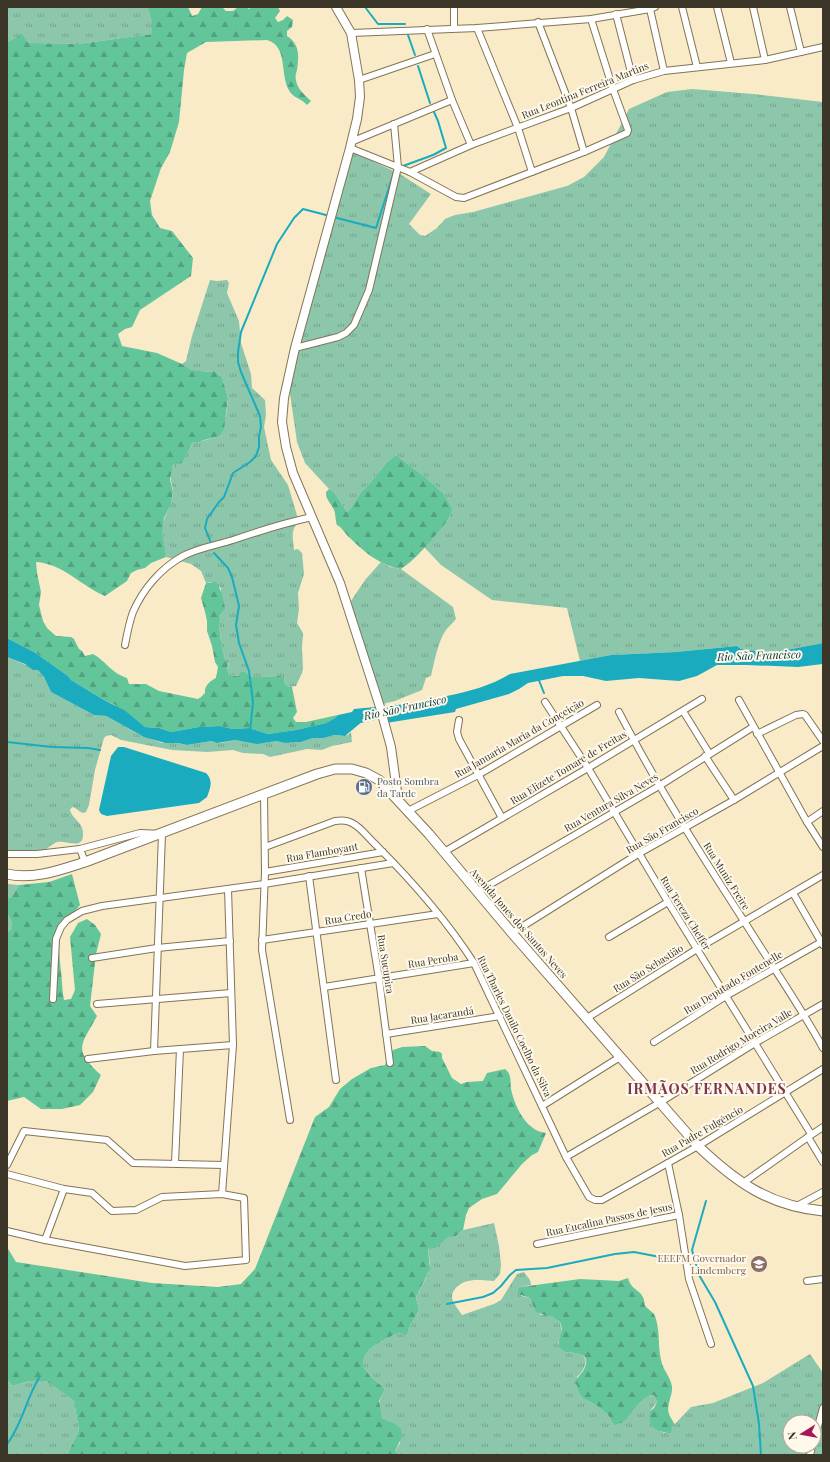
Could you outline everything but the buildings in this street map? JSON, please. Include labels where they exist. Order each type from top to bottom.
[{"type":"main road","name":"Avenida Jones dos Santos Neves","points":[[7,874],[30,875],[48,873],[85,862],[264,794],[335,769],[352,769],[366,773],[379,780],[398,799],[512,933],[698,1146],[728,1174],[769,1198],[795,1207],[823,1211]]},
{"type":"street","points":[[336,7],[351,33],[360,80],[360,97],[357,119],[295,348],[284,398],[282,422],[286,447],[293,473],[340,583],[380,707],[391,747],[398,799]]},
{"type":"street","points":[[454,7],[454,28]]},
{"type":"street","points":[[682,7],[696,67]]},
{"type":"street","points":[[717,7],[732,63]]},
{"type":"street","points":[[753,7],[765,60]]},
{"type":"street","points":[[790,7],[801,52]]},
{"type":"street","points":[[351,33],[477,28],[591,18],[652,8],[664,71]]},
{"type":"street","points":[[616,14],[633,80]]},
{"type":"street","points":[[350,145],[410,172],[451,194],[464,198],[584,152],[628,131],[591,18]]},
{"type":"street","points":[[538,22],[571,108],[584,152]]},
{"type":"street","points":[[477,28],[518,128],[532,172]]},
{"type":"street","points":[[427,29],[452,100],[471,145]]},
{"type":"street","name":"Rua Leontina Ferreira Martins","points":[[410,172],[471,145],[571,108],[633,80],[664,71],[765,60],[823,47]]},
{"type":"street","points":[[360,80],[435,54]]},
{"type":"street","points":[[350,145],[394,124],[452,100]]},
{"type":"street","points":[[295,348],[338,337],[346,333],[354,324],[369,290],[398,167],[394,124]]},
{"type":"street","points":[[125,645],[132,617],[139,600],[162,571],[175,562],[196,551],[276,526],[312,517]]},
{"type":"street","name":"Rua Elizete Tomare de Freitas","points":[[444,852],[588,768],[702,699]]},
{"type":"street","points":[[739,700],[779,773],[823,847]]},
{"type":"street","name":"Rua Tereza Cheffer","points":[[545,702],[588,768],[638,854],[786,1092],[823,1162]]},
{"type":"street","name":"Rua Januaria Maria da Conçeição","points":[[408,811],[478,775],[597,705]]},
{"type":"street","points":[[683,711],[734,800]]},
{"type":"street","name":"Rua Muniz Freire","points":[[619,712],[685,828],[744,922],[805,1014],[823,1048]]},
{"type":"street","points":[[757,734],[796,715],[803,714],[823,741]]},
{"type":"street","points":[[459,720],[458,735],[502,818]]},
{"type":"street","name":"Rua Ventura Silva Neves","points":[[477,892],[660,786],[753,727]]},
{"type":"street","name":"Rua São Francisco","points":[[512,933],[638,854],[734,800],[823,746]]},
{"type":"street","points":[[264,794],[265,872],[262,940],[263,958],[290,1120]]},
{"type":"street","points":[[807,822],[823,811]]},
{"type":"street","name":"Rua Tharles Danilo Coelho da Silva","points":[[265,847],[334,821],[342,820],[354,823],[383,852],[438,914],[474,963],[566,1157],[589,1197]]},
{"type":"street","points":[[7,854],[37,854],[80,849],[140,833],[162,834],[154,1051]]},
{"type":"street","points":[[80,849],[85,862]]},
{"type":"street","name":"Rua Flamboyant","points":[[265,872],[383,852]]},
{"type":"street","points":[[53,999],[56,939],[61,926],[67,920],[82,911],[102,906],[264,884],[393,863]]},
{"type":"street","name":"Rua Sucupira","points":[[361,868],[379,979],[390,1063]]},
{"type":"street","name":"Rua São Sebastião","points":[[587,1018],[697,949],[823,875]]},
{"type":"street","points":[[308,876],[317,932],[336,1080]]},
{"type":"street","points":[[222,1194],[233,1046],[228,889]]},
{"type":"street","points":[[793,893],[822,943]]},
{"type":"street","points":[[609,937],[668,902]]},
{"type":"street","name":"Rua Credo","points":[[262,940],[438,914]]},
{"type":"street","points":[[92,958],[157,948],[230,941]]},
{"type":"street","name":"Rua Deputado Fontenelle","points":[[654,1042],[726,996],[774,968],[822,943]]},
{"type":"street","name":"Rua Peroba","points":[[324,987],[474,963]]},
{"type":"street","points":[[97,1004],[231,993]]},
{"type":"street","name":"Rua Rodrigo Moreira Valle","points":[[566,1157],[659,1103],[755,1043],[823,1004]]},
{"type":"street","name":"Rua Jacarandá","points":[[386,1034],[500,1016]]},
{"type":"street","points":[[88,1059],[154,1051],[233,1046]]},
{"type":"street","points":[[175,1164],[180,1049]]},
{"type":"street","points":[[542,1106],[620,1057]]},
{"type":"street","name":"Rua Padre Fulgêncio","points":[[589,1197],[595,1200],[602,1200],[698,1146],[823,1069]]},
{"type":"street","points":[[742,1183],[810,1135],[823,1128]]},
{"type":"street","points":[[7,1165],[24,1131],[107,1140],[133,1162],[224,1165]]},
{"type":"street","name":"Rua Eucalina Passos de Jesus","points":[[538,1244],[679,1215],[668,1163]]},
{"type":"street","points":[[7,1174],[64,1189],[92,1193],[112,1211],[136,1210],[162,1197],[222,1194],[244,1198],[246,1260],[185,1266],[45,1240],[7,1231]]},
{"type":"street","points":[[45,1240],[64,1189]]},
{"type":"street","points":[[795,1207],[823,1192]]},
{"type":"street","points":[[679,1215],[690,1286],[711,1344]]},
{"type":"street","points":[[807,1280],[823,1279]]},
{"type":"green space","points":[[7,7],[147,7],[151,17],[153,34],[78,44],[7,43]]},
{"type":"green space","points":[[147,7],[188,7],[192,16],[198,14],[202,7],[222,7],[226,11],[233,11],[238,7],[246,7],[249,9],[252,7],[278,7],[280,11],[275,18],[278,22],[287,16],[293,20],[292,27],[287,31],[287,36],[294,43],[298,51],[296,76],[297,83],[302,92],[311,101],[307,105],[290,92],[278,48],[274,43],[267,40],[206,42],[187,53],[179,122],[170,152],[161,168],[150,201],[152,215],[160,228],[172,231],[193,258],[191,276],[140,310],[132,327],[125,329],[118,334],[122,346],[157,353],[182,364],[191,370],[207,372],[214,371],[222,377],[228,398],[224,429],[220,435],[216,437],[199,442],[193,442],[182,463],[173,465],[170,479],[173,492],[171,504],[164,518],[162,533],[166,557],[151,563],[145,568],[131,573],[127,581],[105,596],[96,592],[64,571],[36,562],[41,592],[39,605],[43,621],[47,628],[56,636],[71,637],[74,639],[79,649],[85,656],[93,654],[117,673],[127,678],[129,684],[146,684],[159,691],[198,699],[205,693],[205,688],[208,684],[216,678],[218,667],[215,662],[207,631],[207,621],[201,598],[206,583],[216,582],[221,591],[225,606],[220,618],[221,644],[225,660],[229,660],[227,670],[230,676],[238,676],[241,672],[245,672],[250,677],[284,677],[285,684],[292,687],[297,712],[293,718],[296,722],[306,722],[338,715],[326,723],[296,730],[268,734],[249,728],[233,729],[220,726],[199,727],[171,732],[159,728],[145,727],[115,705],[71,680],[68,676],[34,652],[7,638],[7,43],[22,34],[28,43],[78,44],[152,34],[151,17]]},
{"type":"green space","points":[[692,89],[823,102],[823,643],[771,653],[741,649],[737,646],[676,652],[611,655],[580,661],[567,608],[492,600],[441,565],[424,547],[450,517],[443,493],[396,455],[388,461],[361,492],[347,512],[334,492],[329,489],[305,463],[297,442],[289,387],[351,152],[400,174],[431,194],[409,224],[420,235],[425,236],[437,228],[445,219],[455,215],[473,212],[567,186],[584,177],[604,157],[629,109],[667,92]]},
{"type":"green space","points":[[210,280],[227,280],[229,283],[227,293],[239,321],[241,343],[251,374],[252,388],[265,400],[266,415],[264,427],[271,460],[288,485],[299,522],[294,528],[293,538],[294,550],[298,549],[302,553],[304,574],[298,593],[299,609],[297,623],[303,633],[303,669],[296,686],[289,687],[285,684],[284,677],[280,676],[230,676],[227,670],[229,663],[225,660],[222,654],[219,621],[224,604],[221,597],[221,588],[211,582],[206,583],[201,571],[191,564],[166,557],[164,548],[162,527],[173,494],[170,476],[172,469],[193,442],[216,437],[226,416],[228,398],[222,377],[214,371],[193,371],[182,364],[186,361],[192,336]]},
{"type":"green space","points":[[396,455],[443,493],[452,509],[451,515],[433,538],[420,553],[401,569],[380,562],[355,543],[337,525],[335,512],[326,495],[326,492],[329,489],[334,492],[347,512],[361,492],[388,461]]},
{"type":"green space","points":[[381,562],[390,567],[401,569],[453,607],[456,619],[443,635],[431,676],[426,678],[422,690],[386,703],[380,707],[357,632],[351,601],[365,580]]},
{"type":"green space","points":[[7,657],[38,670],[44,677],[51,692],[94,715],[106,716],[138,734],[162,743],[178,743],[187,745],[212,741],[220,743],[236,740],[276,741],[285,743],[301,742],[313,738],[324,738],[334,735],[348,735],[351,732],[352,742],[332,746],[322,750],[307,749],[270,757],[263,754],[243,753],[233,750],[207,752],[172,750],[121,740],[111,735],[106,736],[104,738],[95,770],[89,805],[86,812],[83,813],[72,807],[70,810],[83,829],[83,838],[81,842],[74,844],[57,842],[37,853],[7,850]]},
{"type":"green space","points":[[72,874],[80,905],[63,929],[59,942],[63,996],[64,1000],[71,999],[75,990],[70,937],[78,923],[87,919],[95,925],[101,934],[96,954],[90,1006],[97,1016],[83,1041],[82,1047],[86,1059],[101,1075],[93,1092],[80,1105],[62,1109],[41,1109],[24,1097],[7,1101],[7,932],[12,930],[12,923],[7,913],[7,899],[11,897],[19,885],[49,882]]},
{"type":"green space","points":[[7,884],[19,885],[11,897],[7,899]]},
{"type":"green space","points":[[7,913],[12,923],[12,931],[7,932]]},
{"type":"green space","points":[[425,1046],[432,1051],[440,1052],[442,1054],[442,1058],[452,1078],[461,1084],[483,1081],[487,1073],[505,1069],[510,1075],[511,1089],[515,1103],[522,1117],[533,1128],[546,1133],[538,1152],[522,1164],[497,1194],[482,1199],[469,1208],[463,1230],[456,1236],[450,1236],[435,1248],[428,1249],[430,1269],[416,1297],[419,1310],[409,1328],[407,1336],[399,1333],[385,1340],[374,1346],[364,1358],[364,1368],[371,1377],[385,1389],[379,1401],[382,1418],[394,1423],[401,1429],[402,1436],[395,1452],[402,1455],[67,1455],[79,1430],[74,1401],[46,1381],[29,1381],[13,1386],[7,1380],[7,1247],[16,1262],[152,1283],[218,1287],[241,1284],[255,1269],[315,1117],[329,1107],[340,1089],[352,1079],[371,1068],[385,1065],[393,1050],[402,1047]]},
{"type":"green space","points":[[494,1223],[501,1265],[500,1274],[494,1281],[468,1281],[459,1285],[455,1289],[452,1295],[452,1300],[462,1315],[494,1304],[501,1300],[517,1274],[524,1272],[530,1280],[531,1285],[521,1287],[521,1296],[530,1298],[534,1307],[541,1315],[552,1315],[560,1322],[562,1334],[558,1343],[560,1347],[567,1352],[581,1355],[584,1357],[586,1363],[577,1377],[579,1393],[582,1398],[596,1405],[608,1415],[614,1426],[623,1421],[641,1401],[654,1395],[657,1402],[650,1411],[652,1423],[654,1428],[665,1433],[691,1407],[713,1403],[763,1383],[810,1354],[823,1373],[823,1455],[402,1455],[395,1452],[400,1443],[394,1423],[382,1418],[379,1406],[385,1389],[371,1377],[364,1368],[364,1358],[374,1346],[385,1340],[399,1333],[407,1336],[409,1328],[419,1310],[416,1297],[428,1274],[430,1264],[428,1249],[450,1236],[456,1236],[463,1230]]},
{"type":"green space","points":[[628,1278],[632,1286],[642,1296],[645,1306],[654,1314],[656,1319],[661,1360],[672,1386],[668,1410],[669,1415],[675,1425],[672,1427],[671,1433],[657,1430],[650,1421],[650,1411],[654,1408],[657,1402],[654,1395],[641,1401],[623,1422],[614,1426],[608,1415],[596,1405],[582,1398],[577,1385],[574,1383],[584,1369],[586,1358],[580,1354],[564,1351],[559,1347],[562,1330],[560,1322],[552,1316],[547,1316],[536,1312],[530,1298],[518,1294],[518,1289],[521,1287],[580,1279],[619,1281]]},
{"type":"green space","points":[[7,1380],[13,1386],[29,1381],[46,1381],[74,1401],[79,1430],[67,1455],[7,1455]]},
{"type":"water","points":[[7,638],[34,652],[68,676],[71,680],[124,710],[145,727],[159,728],[171,732],[199,727],[220,726],[233,729],[249,728],[268,734],[296,730],[326,723],[338,715],[352,712],[354,709],[375,707],[376,710],[345,736],[334,735],[324,738],[313,738],[301,742],[285,743],[276,741],[257,744],[236,740],[217,743],[212,741],[187,745],[165,743],[144,737],[106,716],[94,715],[51,692],[44,677],[38,670],[33,670],[25,664],[7,657]]},
{"type":"water","points":[[823,643],[823,664],[798,667],[717,665],[697,676],[679,681],[639,678],[606,681],[583,676],[563,676],[528,683],[509,694],[456,709],[455,712],[386,723],[380,709],[480,688],[510,674],[611,655],[676,652],[737,646],[741,649],[771,653]]},
{"type":"water","points":[[118,747],[124,747],[206,773],[211,782],[207,797],[199,803],[107,816],[101,814],[99,810],[111,756]]},
{"type":"waterway","points":[[365,7],[378,24],[405,24]]},
{"type":"waterway","points":[[408,35],[415,55]]},
{"type":"waterway","points":[[418,66],[430,103]]},
{"type":"waterway","points":[[403,166],[433,155],[446,148],[434,112]]},
{"type":"waterway","points":[[333,217],[376,228],[394,172]]},
{"type":"waterway","points":[[211,543],[205,528],[207,519],[224,497],[233,473],[250,462],[256,456],[259,447],[261,427],[260,416],[238,362],[241,332],[277,244],[294,218],[303,209],[326,215]]},
{"type":"waterway","points":[[214,553],[228,568],[232,577],[239,606],[236,625],[239,643],[249,671],[253,702],[250,732]]},
{"type":"waterway","points":[[538,678],[544,693]]},
{"type":"waterway","name":"Rio São Francisco","points":[[356,718],[393,710]]},
{"type":"waterway","points":[[7,742],[100,750]]},
{"type":"waterway","points":[[706,1201],[692,1250],[699,1275],[715,1302],[753,1386],[759,1424],[761,1455]]},
{"type":"waterway","points":[[447,1304],[483,1297],[493,1293],[516,1270],[547,1268],[615,1254],[634,1252],[660,1257],[681,1257]]},
{"type":"waterway","points":[[7,1444],[16,1429],[39,1378]]},
{"type":"place","name":"Posto Sombra da Tarde","points":[[364,787]]},
{"type":"place","name":"EEEFM Governador Lindemberg","points":[[759,1264]]},
{"type":"district","name":"IRMÃOS FERNANDES","points":[[707,1088]]}]
